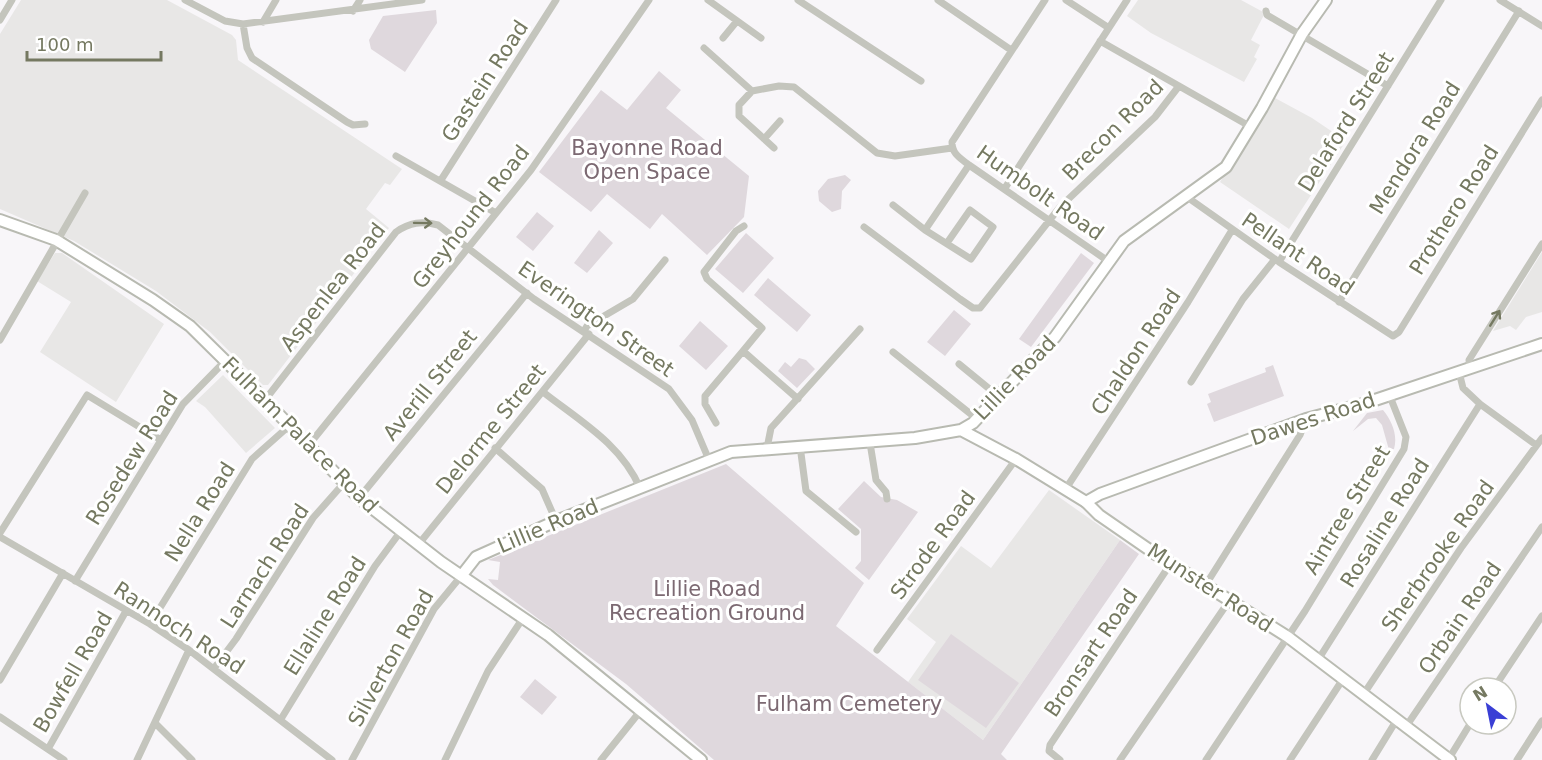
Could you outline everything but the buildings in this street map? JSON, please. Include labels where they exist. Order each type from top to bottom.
[{"type":"main road","name":"Lillie Road","points":[[462,574],[476,557],[556,521],[731,452],[870,442],[961,430],[977,419],[1055,337],[1124,241],[1140,227],[1187,197],[1226,167],[1251,127],[1302,34],[1326,0]]},
{"type":"main road","name":"Fulham Palace Road","points":[[0,220],[56,240],[153,300],[190,326],[226,360],[343,484],[359,498],[418,545],[523,618],[642,709],[701,760]]},
{"type":"main road","name":"Dawes Road","points":[[1086,502],[1100,494],[1306,419],[1542,344]]},
{"type":"main road","name":"Munster Road","points":[[961,430],[1016,459],[1086,502],[1099,515],[1171,564],[1288,637],[1449,760]]},
{"type":"street","points":[[0,20],[12,0]]},
{"type":"street","points":[[185,0],[225,21],[243,24],[422,0]]},
{"type":"street","points":[[263,22],[276,0]]},
{"type":"street","points":[[353,11],[360,0]]},
{"type":"street","name":"Gastein Road","points":[[441,180],[556,0]]},
{"type":"street","name":"Greyhound Road","points":[[308,446],[538,161],[649,0]]},
{"type":"street","points":[[708,0],[761,38]]},
{"type":"street","points":[[798,0],[921,81]]},
{"type":"street","points":[[938,0],[1011,50]]},
{"type":"street","name":"Humbolt Road","points":[[1045,0],[952,142],[952,148],[954,153],[969,165],[1049,218],[1108,261]]},
{"type":"street","points":[[1066,0],[1109,28]]},
{"type":"street","points":[[1005,188],[1127,0]]},
{"type":"street","name":"Delaford Street","points":[[1191,382],[1243,299],[1277,261],[1441,0]]},
{"type":"street","points":[[1500,0],[1542,26]]},
{"type":"street","points":[[1266,11],[1267,15],[1388,86]]},
{"type":"street","name":"Mendora Road","points":[[1339,302],[1519,11]]},
{"type":"street","points":[[723,38],[737,21]]},
{"type":"street","points":[[243,24],[246,48],[252,58],[347,122],[353,125],[365,124]]},
{"type":"street","points":[[1100,41],[1251,127]]},
{"type":"street","points":[[704,48],[752,91]]},
{"type":"street","points":[[774,148],[742,120],[738,111],[739,105],[752,91],[779,86],[794,87],[874,151],[884,155],[952,148]]},
{"type":"street","name":"Brecon Road","points":[[864,227],[973,309],[980,308],[1049,218],[1155,117],[1179,86]]},
{"type":"street","name":"Prothero Road","points":[[1393,336],[1399,332],[1542,100]]},
{"type":"street","points":[[764,139],[780,121]]},
{"type":"street","points":[[396,156],[496,213]]},
{"type":"street","points":[[925,230],[969,165]]},
{"type":"street","points":[[0,340],[85,193]]},
{"type":"street","name":"Pellant Road","points":[[1187,197],[1277,261],[1393,336]]},
{"type":"street","points":[[892,205],[970,259],[993,227],[970,210],[947,243]]},
{"type":"street","name":"Aspenlea Road","points":[[265,400],[396,232],[404,226],[416,222],[438,225],[469,249]]},
{"type":"street","points":[[716,423],[705,404],[705,396],[762,328],[707,279],[704,272],[736,231],[744,226]]},
{"type":"street","name":"Chaldon Road","points":[[1065,490],[1188,302],[1232,230]]},
{"type":"street","points":[[1470,368],[1469,360],[1542,244]]},
{"type":"street","name":"Everington Street","points":[[469,249],[527,293],[669,389],[692,420],[709,460]]},
{"type":"street","name":"Delorme Street","points":[[418,545],[543,392],[587,333],[587,326],[633,299],[665,260]]},
{"type":"street","name":"Averill Street","points":[[359,498],[527,293]]},
{"type":"street","points":[[767,448],[771,428],[860,329]]},
{"type":"street","points":[[743,351],[798,399]]},
{"type":"street","points":[[893,352],[977,419]]},
{"type":"street","name":"Rosedew Road","points":[[75,581],[161,440],[195,389],[226,360]]},
{"type":"street","points":[[959,364],[998,396]]},
{"type":"street","points":[[1459,372],[1463,388],[1480,404],[1540,441]]},
{"type":"street","points":[[543,392],[617,450],[631,466],[640,488]]},
{"type":"street","name":"Aintree Street","points":[[1206,760],[1352,537],[1404,449],[1406,437],[1389,394]]},
{"type":"street","points":[[0,535],[87,395],[161,440]]},
{"type":"street","name":"Rosaline Road","points":[[1318,660],[1480,404]]},
{"type":"street","points":[[1205,586],[1300,435],[1306,419]]},
{"type":"street","name":"Nella Road","points":[[150,624],[252,459],[289,426]]},
{"type":"street","name":"Sherbrooke Road","points":[[1363,695],[1461,548],[1540,441]]},
{"type":"street","points":[[870,442],[876,480],[886,492],[887,499]]},
{"type":"street","points":[[800,446],[806,490],[832,515],[856,532]]},
{"type":"street","points":[[495,448],[542,489],[556,521]]},
{"type":"street","name":"Strode Road","points":[[877,650],[1016,459]]},
{"type":"street","name":"Larnach Road","points":[[215,668],[313,518],[343,484]]},
{"type":"street","name":"Orbain Road","points":[[1372,760],[1401,725],[1542,527]]},
{"type":"street","name":"Ellaline Road","points":[[281,719],[375,566],[400,531]]},
{"type":"street","name":"Rannoch Road","points":[[0,535],[150,624],[189,650],[332,760]]},
{"type":"street","name":"Bronsart Road","points":[[1060,760],[1049,751],[1050,745],[1171,564]]},
{"type":"street","points":[[0,680],[63,573]]},
{"type":"street","name":"Silverton Road","points":[[352,760],[434,609],[462,574]]},
{"type":"street","points":[[1120,760],[1229,601]]},
{"type":"street","name":"Bowfell Road","points":[[48,749],[126,611]]},
{"type":"street","points":[[1502,676],[1542,616]]},
{"type":"street","points":[[445,760],[488,671],[523,618]]},
{"type":"street","points":[[137,760],[189,650]]},
{"type":"street","points":[[1290,760],[1343,679]]},
{"type":"street","points":[[601,760],[642,709]]},
{"type":"street","points":[[0,717],[64,760]]},
{"type":"street","points":[[1517,760],[1542,721]]},
{"type":"street","points":[[156,724],[192,760]]},
{"type":"street","points":[[1449,760],[1463,736]]},
{"type":"shaded area","points":[[21,0],[167,0],[232,35],[236,40],[238,60],[402,169],[390,185],[385,183],[366,209],[389,228],[268,385],[263,385],[210,332],[156,291],[74,241],[0,209],[0,34]]},
{"type":"shaded area","points":[[1138,0],[1241,0],[1265,13],[1251,40],[1260,45],[1254,57],[1257,59],[1244,82],[1151,33],[1127,16]]},
{"type":"shaded area","points":[[1275,98],[1312,118],[1346,141],[1289,229],[1220,182]]},
{"type":"shaded area","points":[[1542,252],[1542,312],[1526,317],[1516,330],[1510,326],[1493,331]]},
{"type":"shaded area","points":[[55,253],[62,253],[164,324],[116,402],[40,352],[71,302],[37,281]]},
{"type":"shaded area","points":[[223,375],[275,428],[246,453],[205,407],[196,401]]},
{"type":"shaded area","points":[[1049,490],[1120,540],[983,740],[908,682],[936,642],[907,619],[961,546],[991,568]]},
{"type":"green space","points":[[436,10],[437,23],[405,72],[371,49],[369,40],[383,16]]},
{"type":"green space","name":"Bayonne Road Open Space","points":[[659,71],[681,90],[666,108],[749,176],[744,217],[707,255],[662,214],[650,229],[607,194],[591,212],[539,172],[601,90],[627,110]]},
{"type":"green space","points":[[845,175],[851,180],[842,191],[841,209],[832,212],[819,201],[818,191],[828,179]]},
{"type":"green space","points":[[537,212],[554,226],[533,251],[516,237]]},
{"type":"green space","points":[[599,230],[613,243],[587,273],[574,263]]},
{"type":"green space","points":[[746,233],[774,258],[743,293],[715,269]]},
{"type":"green space","points":[[1081,253],[1094,263],[1031,347],[1019,339]]},
{"type":"green space","points":[[768,278],[811,315],[797,332],[754,295]]},
{"type":"green space","points":[[954,310],[971,324],[945,356],[927,342]]},
{"type":"green space","points":[[700,321],[728,346],[706,370],[679,346]]},
{"type":"green space","points":[[799,358],[806,360],[815,369],[797,388],[778,371],[785,362],[791,367]]},
{"type":"green space","points":[[1273,365],[1284,396],[1214,422],[1207,404],[1211,402],[1208,394],[1266,372],[1265,368]]},
{"type":"green space","points":[[1383,410],[1393,428],[1394,449],[1389,450],[1382,425],[1376,418],[1368,419],[1353,431],[1367,413]]},
{"type":"green space","name":"Lillie Road Recreation Ground","points":[[726,464],[864,583],[836,626],[983,740],[1120,540],[1139,554],[1001,754],[1007,760],[714,760],[626,684],[493,585],[488,579],[498,580],[500,562],[488,560]]},
{"type":"green space","points":[[864,481],[881,497],[897,500],[918,512],[869,580],[855,568],[861,561],[861,529],[838,509]]},
{"type":"green space","points":[[951,634],[1019,683],[986,728],[918,680]]},
{"type":"green space","points":[[535,679],[557,697],[542,715],[520,697]]},
{"type":"park label","name":"Fulham Cemetery","points":[[849,704]]}]
